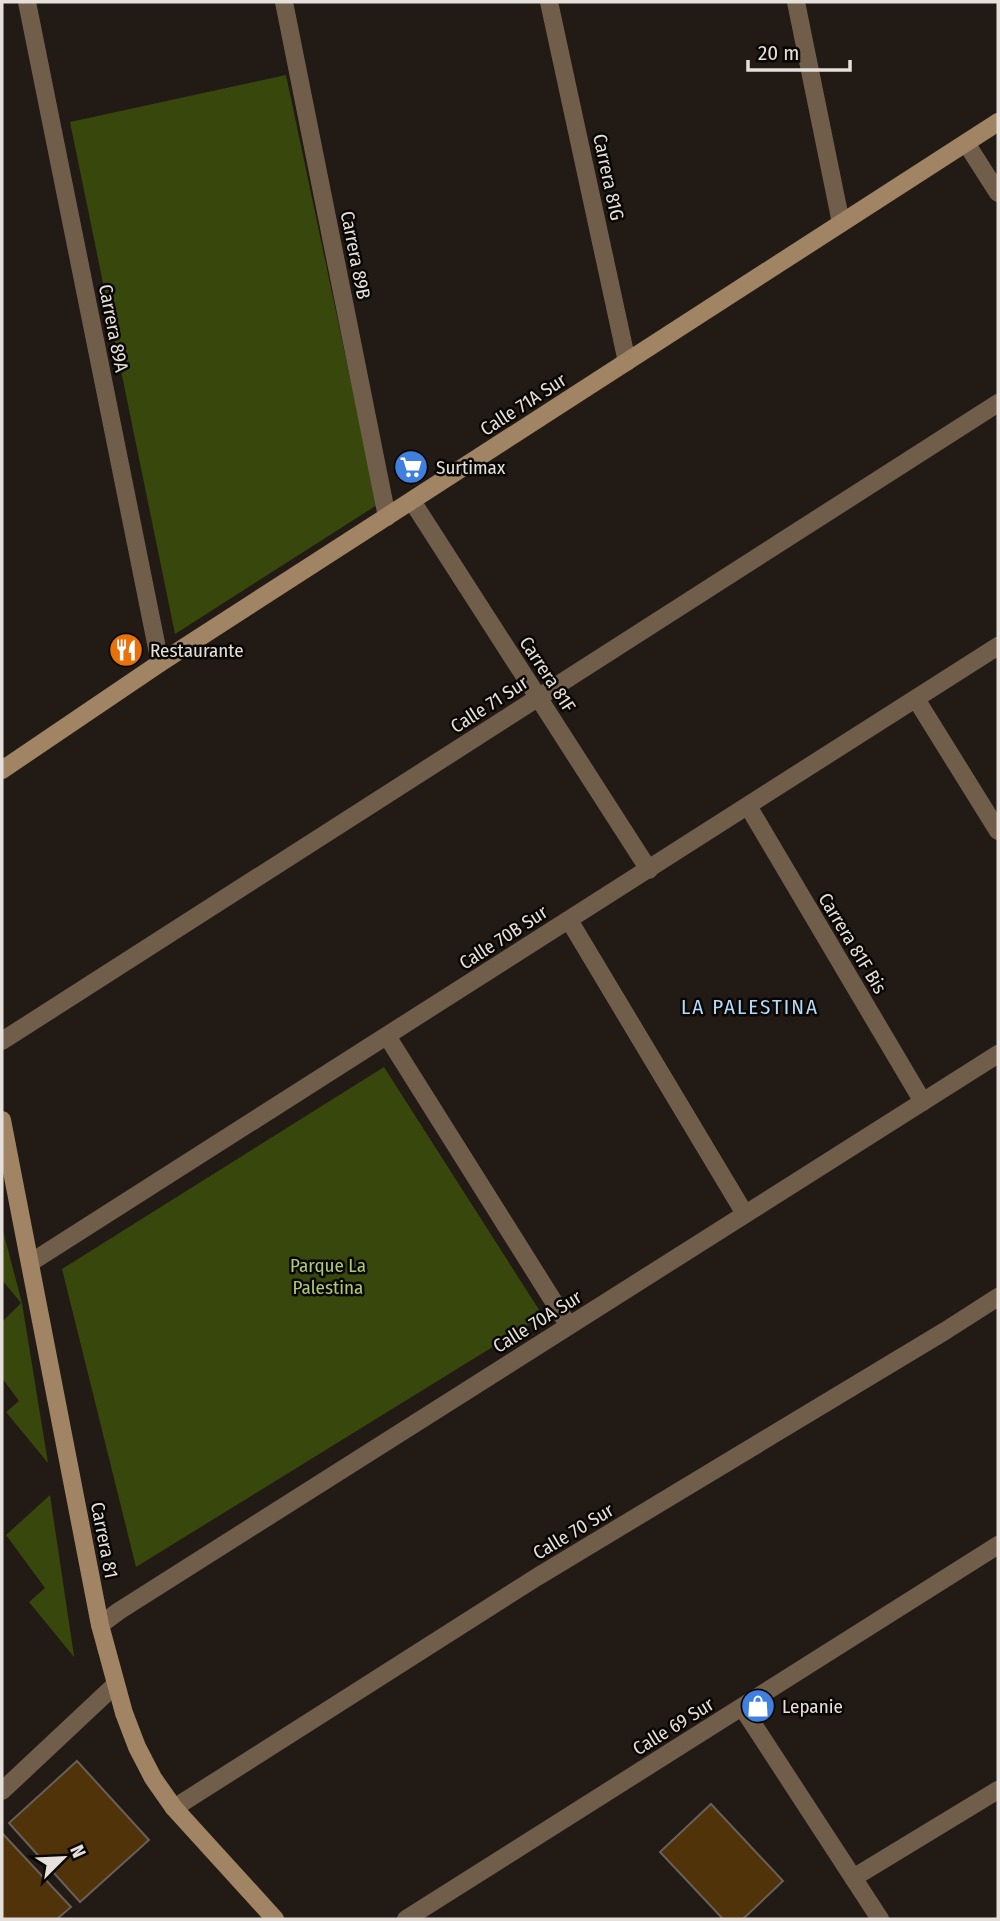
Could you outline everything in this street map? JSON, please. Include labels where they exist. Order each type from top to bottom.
[{"type":"street","name":"Carrera 89A","points":[[27,2],[160,663]]},
{"type":"street","name":"Carrera 89B","points":[[284,2],[387,517]]},
{"type":"street","name":"Carrera 81G","points":[[549,2],[627,362]]},
{"type":"street","points":[[796,2],[841,223]]},
{"type":"street","name":"Calle 71A Sur","points":[[2,770],[160,663],[998,122]]},
{"type":"street","points":[[966,143],[998,193]]},
{"type":"street","name":"Calle 71 Sur","points":[[2,1041],[998,403]]},
{"type":"street","name":"Carrera 81F","points":[[412,501],[649,870]]},
{"type":"street","name":"Calle 70B Sur","points":[[30,1263],[998,646]]},
{"type":"street","points":[[916,699],[998,831]]},
{"type":"street","name":"Carrera 81F Bis","points":[[748,806],[923,1102]]},
{"type":"street","points":[[569,920],[745,1214]]},
{"type":"street","points":[[387,1036],[569,1326]]},
{"type":"street","name":"Calle 70A Sur","points":[[100,1625],[998,1054]]},
{"type":"street","name":"Carrera 81","points":[[2,1120],[100,1625],[115,1685],[137,1747],[153,1778],[174,1808],[275,1919]]},
{"type":"street","name":"Calle 70 Sur","points":[[174,1808],[537,1577],[998,1297]]},
{"type":"street","name":"Calle 69 Sur","points":[[406,1919],[998,1545]]},
{"type":"street","points":[[2,1791],[115,1685]]},
{"type":"street","points":[[742,1707],[880,1919]]},
{"type":"street","points":[[853,1878],[998,1790]]},
{"type":"green space","points":[[286,75],[377,505],[175,634],[70,122]]},
{"type":"green space","name":"Parque La Palestina","points":[[384,1067],[543,1316],[136,1567],[62,1269]]},
{"type":"green space","points":[[2,1227],[22,1303],[48,1463],[6,1412],[19,1401],[2,1378],[2,1322],[21,1303],[2,1280]]},
{"type":"green space","points":[[50,1495],[74,1657],[29,1602],[45,1588],[6,1535]]},
{"type":"building","points":[[77,1761],[149,1840],[80,1902],[9,1823]]},
{"type":"building","points":[[711,1804],[783,1881],[743,1919],[723,1919],[660,1852]]},
{"type":"building","points":[[2,1833],[71,1907],[57,1919],[2,1919]]},
{"type":"place","name":"Surtimax","points":[[411,467]]},
{"type":"place","name":"Restaurante","points":[[126,650]]},
{"type":"place","name":"Lepanie","points":[[758,1706]]},
{"type":"district","name":"LA PALESTINA","points":[[750,1007]]}]
